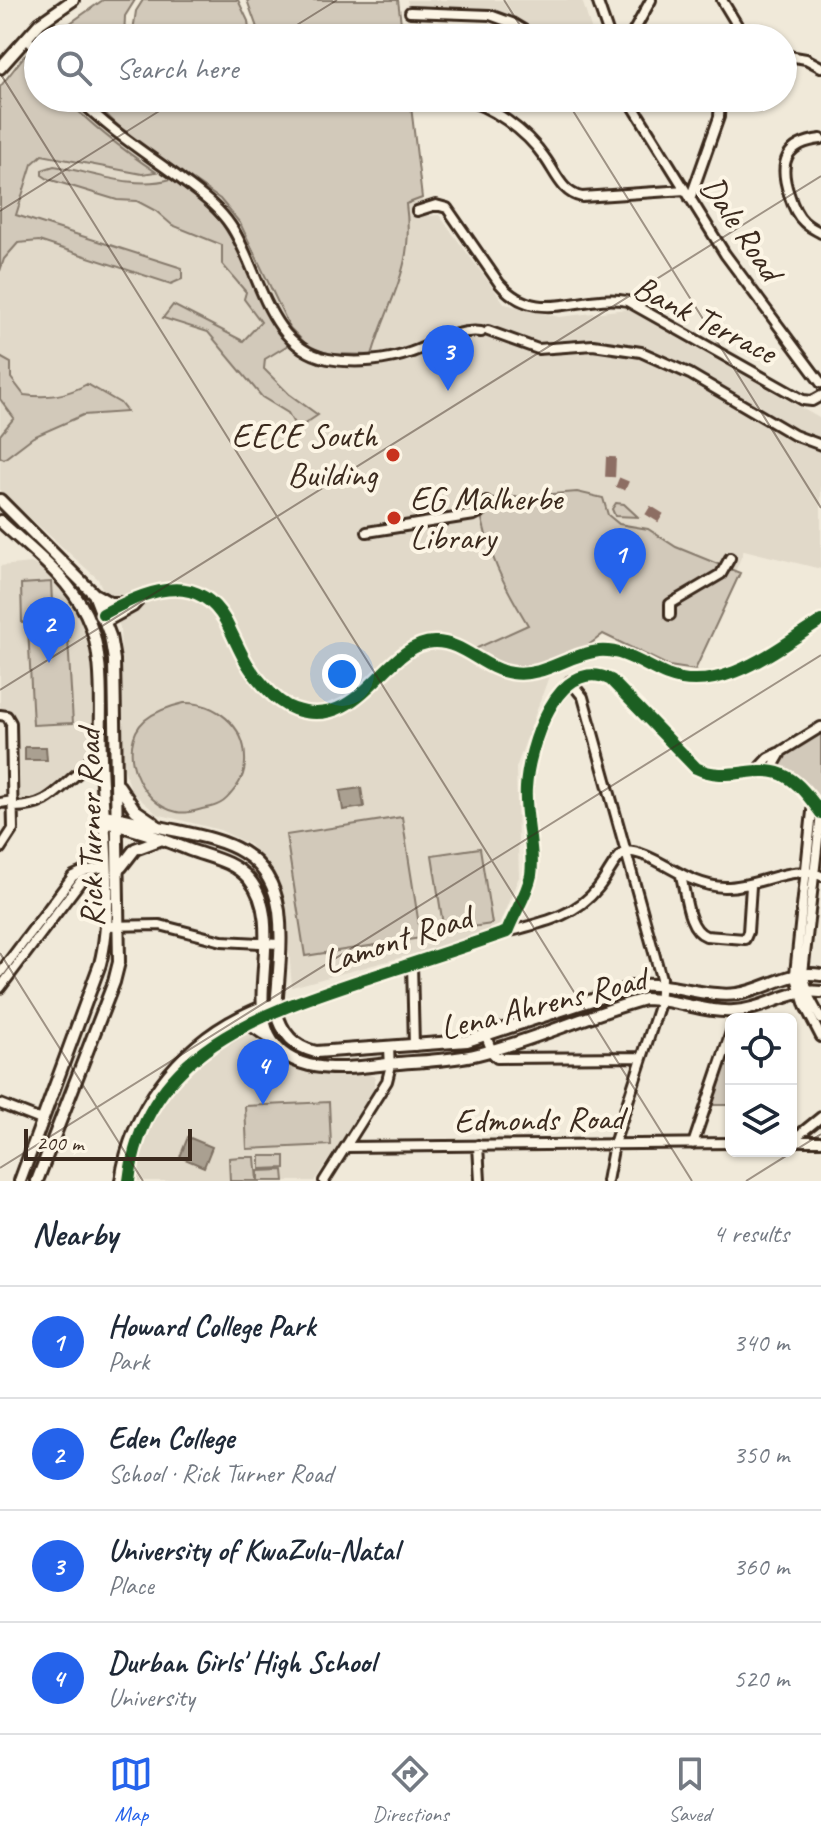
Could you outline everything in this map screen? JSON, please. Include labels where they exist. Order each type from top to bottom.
[{"type":"main road","points":[[40,24],[73,0]]},
{"type":"main road","points":[[0,68],[24,40]]},
{"type":"main road","name":"Rick Turner Road","points":[[0,500],[94,594],[113,648],[119,962],[37,1181]]},
{"type":"main road","name":"Rick Turner Road","points":[[0,521],[57,575],[83,607],[95,637],[106,879],[100,964],[20,1181]]},
{"type":"main road","points":[[94,594],[110,603],[123,603]]},
{"type":"main road","points":[[83,607],[102,618],[97,652]]},
{"type":"main road","points":[[83,768],[101,755]]},
{"type":"main road","points":[[117,783],[135,810],[163,833],[185,847],[222,860],[250,880],[259,900],[266,945],[262,1012],[267,1032],[274,1043]]},
{"type":"main road","points":[[104,819],[163,833],[188,833],[232,845],[260,867],[271,884],[277,903],[279,1006]]},
{"type":"main road","points":[[119,870],[135,849],[163,833]]},
{"type":"main road","points":[[185,847],[188,833]]},
{"type":"main road","name":"Lena Ahrens Road","points":[[279,1006],[283,1030],[296,1044],[328,1053],[467,1041],[631,986],[661,985],[733,995],[799,974],[821,975]]},
{"type":"main road","name":"Lena Ahrens Road","points":[[740,1013],[804,992],[821,992]]},
{"type":"main road","name":"Lena Ahrens Road","points":[[248,1023],[285,1053],[309,1065],[339,1068],[477,1055],[634,1002],[661,999],[725,1013]]},
{"type":"main road","points":[[568,1008],[573,1023]]},
{"type":"street","points":[[597,0],[605,24]]},
{"type":"street","points":[[638,24],[651,0]]},
{"type":"street","points":[[722,0],[737,24]]},
{"type":"street","points":[[410,12],[490,15],[514,24]]},
{"type":"street","points":[[797,57],[821,67]]},
{"type":"street","points":[[93,112],[215,205],[244,247],[274,317],[287,335],[306,350],[328,359],[374,361],[413,352],[454,334],[486,333],[499,334],[538,349],[593,345],[641,352],[690,374],[739,403],[778,432],[821,447]]},
{"type":"street","points":[[490,112],[538,148],[564,187],[574,196],[685,190]]},
{"type":"street","name":"Dale Road","points":[[637,112],[725,254],[821,383]]},
{"type":"street","points":[[690,199],[719,112]]},
{"type":"street","points":[[821,139],[793,148],[784,168],[785,181],[798,215],[821,233]]},
{"type":"street","name":"Bank Terrace","points":[[417,211],[436,205],[447,208],[499,283],[521,301],[553,307],[611,299],[627,301],[803,400],[812,401],[821,396]]},
{"type":"street","points":[[367,532],[474,515],[482,511],[486,502]]},
{"type":"street","points":[[661,611],[721,574],[730,558]]},
{"type":"street","points":[[102,618],[123,603],[167,588],[193,592],[209,601],[224,618],[240,655],[259,682],[281,702],[300,711],[326,712],[344,705],[409,651],[430,642],[457,647],[494,668],[512,673],[544,671],[591,652],[609,651],[675,677],[700,680],[717,678],[743,668],[821,621]]},
{"type":"street","points":[[102,618],[133,607],[144,596]]},
{"type":"street","points":[[670,604],[670,615]]},
{"type":"street","points":[[587,674],[582,685],[583,697],[661,985],[661,999],[614,1144],[607,1181]]},
{"type":"street","points":[[568,684],[587,674],[611,680],[696,768],[717,775],[754,772],[785,775],[821,813],[799,974],[821,1037]]},
{"type":"street","points":[[568,684],[583,697]]},
{"type":"street","points":[[568,684],[587,711]]},
{"type":"street","name":"Lamont Road","points":[[262,1012],[507,932],[531,875],[525,810],[529,764],[544,721],[568,684]]},
{"type":"street","points":[[0,849],[13,829],[11,723],[4,715]]},
{"type":"street","points":[[754,772],[768,758],[821,727]]},
{"type":"street","points":[[770,772],[780,753]]},
{"type":"street","points":[[101,755],[116,757]]},
{"type":"street","points":[[0,803],[33,806],[48,800],[83,768]]},
{"type":"street","points":[[813,802],[813,873]]},
{"type":"street","points":[[507,932],[575,911],[596,891],[616,859],[625,851]]},
{"type":"street","points":[[625,851],[643,855],[699,884],[720,887],[751,886],[813,873]]},
{"type":"street","points":[[0,988],[78,873],[105,867]]},
{"type":"street","points":[[681,876],[696,931],[706,936],[745,939],[751,886]]},
{"type":"street","points":[[0,973],[62,898],[86,879],[106,879]]},
{"type":"street","points":[[105,926],[160,925],[222,941],[279,944]]},
{"type":"street","points":[[412,964],[414,1046]]},
{"type":"street","points":[[804,992],[821,1019]]},
{"type":"street","points":[[733,995],[734,1013]]},
{"type":"street","points":[[120,1181],[146,1114],[164,1078],[262,1012]]},
{"type":"street","points":[[184,1062],[219,1028],[262,1012]]},
{"type":"street","points":[[486,1036],[497,1058],[641,1057]]},
{"type":"street","points":[[324,1181],[387,1081],[389,1047]]},
{"type":"street","points":[[693,1144],[725,1050]]},
{"type":"street","points":[[0,1104],[41,1120]]},
{"type":"street","points":[[797,1136],[821,1117]]},
{"type":"street","points":[[797,1138],[821,1141]]},
{"type":"street","name":"Edmonds Road","points":[[347,1147],[725,1143]]},
{"type":"street","points":[[478,1145],[480,1181]]},
{"type":"street","points":[[129,1160],[129,1181]]},
{"type":"shaded area","points":[[103,0],[135,0],[125,16],[125,24],[69,24]]},
{"type":"shaded area","points":[[143,0],[238,0],[248,24],[134,24],[136,11]]},
{"type":"shaded area","points":[[247,0],[398,0],[401,24],[256,24]]},
{"type":"shaded area","points":[[407,0],[582,0],[590,24],[511,24],[500,18],[410,12]]},
{"type":"shaded area","points":[[24,56],[24,112],[412,112],[424,216],[439,215],[505,304],[559,317],[627,309],[821,419],[821,569],[744,550],[695,670],[669,666],[603,634],[584,650],[553,665],[516,768],[519,877],[499,925],[476,937],[292,987],[285,903],[282,890],[267,865],[250,845],[220,830],[157,814],[132,792],[124,769],[120,627],[98,579],[0,491],[0,87]]},
{"type":"shaded area","points":[[24,56],[24,112],[79,112],[156,172],[142,174],[42,155],[32,164],[16,215],[182,268],[182,279],[171,284],[39,241],[18,243],[4,259],[0,271],[0,87]]},
{"type":"shaded area","points":[[104,112],[412,112],[422,198],[406,204],[408,227],[404,265],[372,355],[333,354],[311,349],[290,328],[240,223],[220,199],[129,136]]},
{"type":"shaded area","points":[[54,166],[127,181],[171,179],[208,208],[235,244],[269,318],[288,345],[265,359],[264,369],[289,394],[318,415],[297,429],[288,413],[262,397],[208,332],[163,318],[173,305],[243,341],[261,322],[244,299],[246,292],[222,264],[222,245],[172,225],[156,211],[137,201],[117,200],[42,175],[42,170]]},
{"type":"shaded area","points":[[0,357],[11,363],[11,378],[24,395],[57,395],[87,384],[120,403],[127,412],[83,415],[33,437],[4,459],[0,457],[0,435],[14,418],[0,399]]},
{"type":"shaded area","points":[[577,492],[603,498],[608,515],[619,524],[648,529],[676,547],[740,573],[695,670],[669,666],[603,634],[570,656],[538,668],[505,667],[468,652],[528,625],[497,568],[479,505],[490,499]]},
{"type":"shaded area","points":[[616,503],[624,504],[638,517],[615,516],[612,509]]},
{"type":"shaded area","points":[[31,563],[47,571],[82,613],[95,642],[99,761],[45,802],[17,804],[11,717],[0,716],[0,566]]},
{"type":"shaded area","points":[[51,582],[53,622],[22,623],[21,584]]},
{"type":"shaded area","points":[[68,611],[70,637],[57,638],[55,612]]},
{"type":"shaded area","points":[[54,626],[55,639],[68,639],[73,723],[33,725],[28,627]]},
{"type":"shaded area","points":[[184,703],[207,707],[234,726],[244,746],[245,764],[239,783],[223,802],[183,813],[164,807],[143,787],[132,759],[132,745],[136,731],[145,720],[164,709]]},
{"type":"shaded area","points":[[821,726],[821,813],[796,783],[764,770],[778,752]]},
{"type":"shaded area","points":[[25,747],[46,747],[47,760],[25,760]]},
{"type":"shaded area","points":[[361,788],[364,807],[343,810],[340,791]]},
{"type":"shaded area","points":[[402,817],[421,938],[305,956],[286,835]]},
{"type":"shaded area","points":[[480,848],[492,924],[444,931],[432,855]]},
{"type":"shaded area","points":[[248,1029],[283,1062],[297,1069],[322,1074],[369,1074],[375,1077],[373,1094],[314,1181],[135,1181],[139,1153],[159,1106],[165,1103],[179,1082],[202,1059]]},
{"type":"shaded area","points":[[725,1054],[725,1105],[707,1105]]},
{"type":"shaded area","points":[[329,1102],[331,1145],[247,1149],[245,1106]]},
{"type":"shaded area","points":[[188,1137],[212,1147],[204,1167],[180,1157]]},
{"type":"shaded area","points":[[260,1156],[285,1156],[285,1168],[260,1169]]},
{"type":"shaded area","points":[[255,1157],[257,1181],[230,1181],[229,1158]]},
{"type":"shaded area","points":[[283,1170],[284,1181],[258,1181],[258,1171]]},
{"type":"marked path","points":[[611,457],[610,479],[627,486]]},
{"type":"marked path","points":[[648,510],[661,518]]},
{"type":"cycle path","points":[[103,614],[151,593],[184,590],[199,594],[213,604],[225,620],[246,663],[271,694],[294,709],[317,713],[337,709],[355,699],[401,656],[417,646],[434,642],[454,646],[512,673],[535,672],[577,656],[608,651],[626,655],[667,675],[688,680],[708,679],[748,666],[821,621]]},
{"type":"cycle path","points":[[129,1181],[139,1136],[158,1099],[183,1069],[214,1044],[288,1006],[507,932],[531,875],[526,788],[533,751],[549,709],[561,692],[575,680],[592,675],[611,680],[696,768],[720,774],[777,773],[797,784],[821,813]]},
{"type":"place","name":"University of KwaZulu-Natal","points":[[448,391]]},
{"type":"place","name":"EECE South Building","points":[[393,455]]},
{"type":"place","name":"EG Malherbe Library","points":[[394,518]]},
{"type":"place","name":"Howard College Park","points":[[620,594]]},
{"type":"place","name":"Eden College","points":[[49,663]]},
{"type":"place","name":"Durban Girls' High School","points":[[263,1105]]}]
